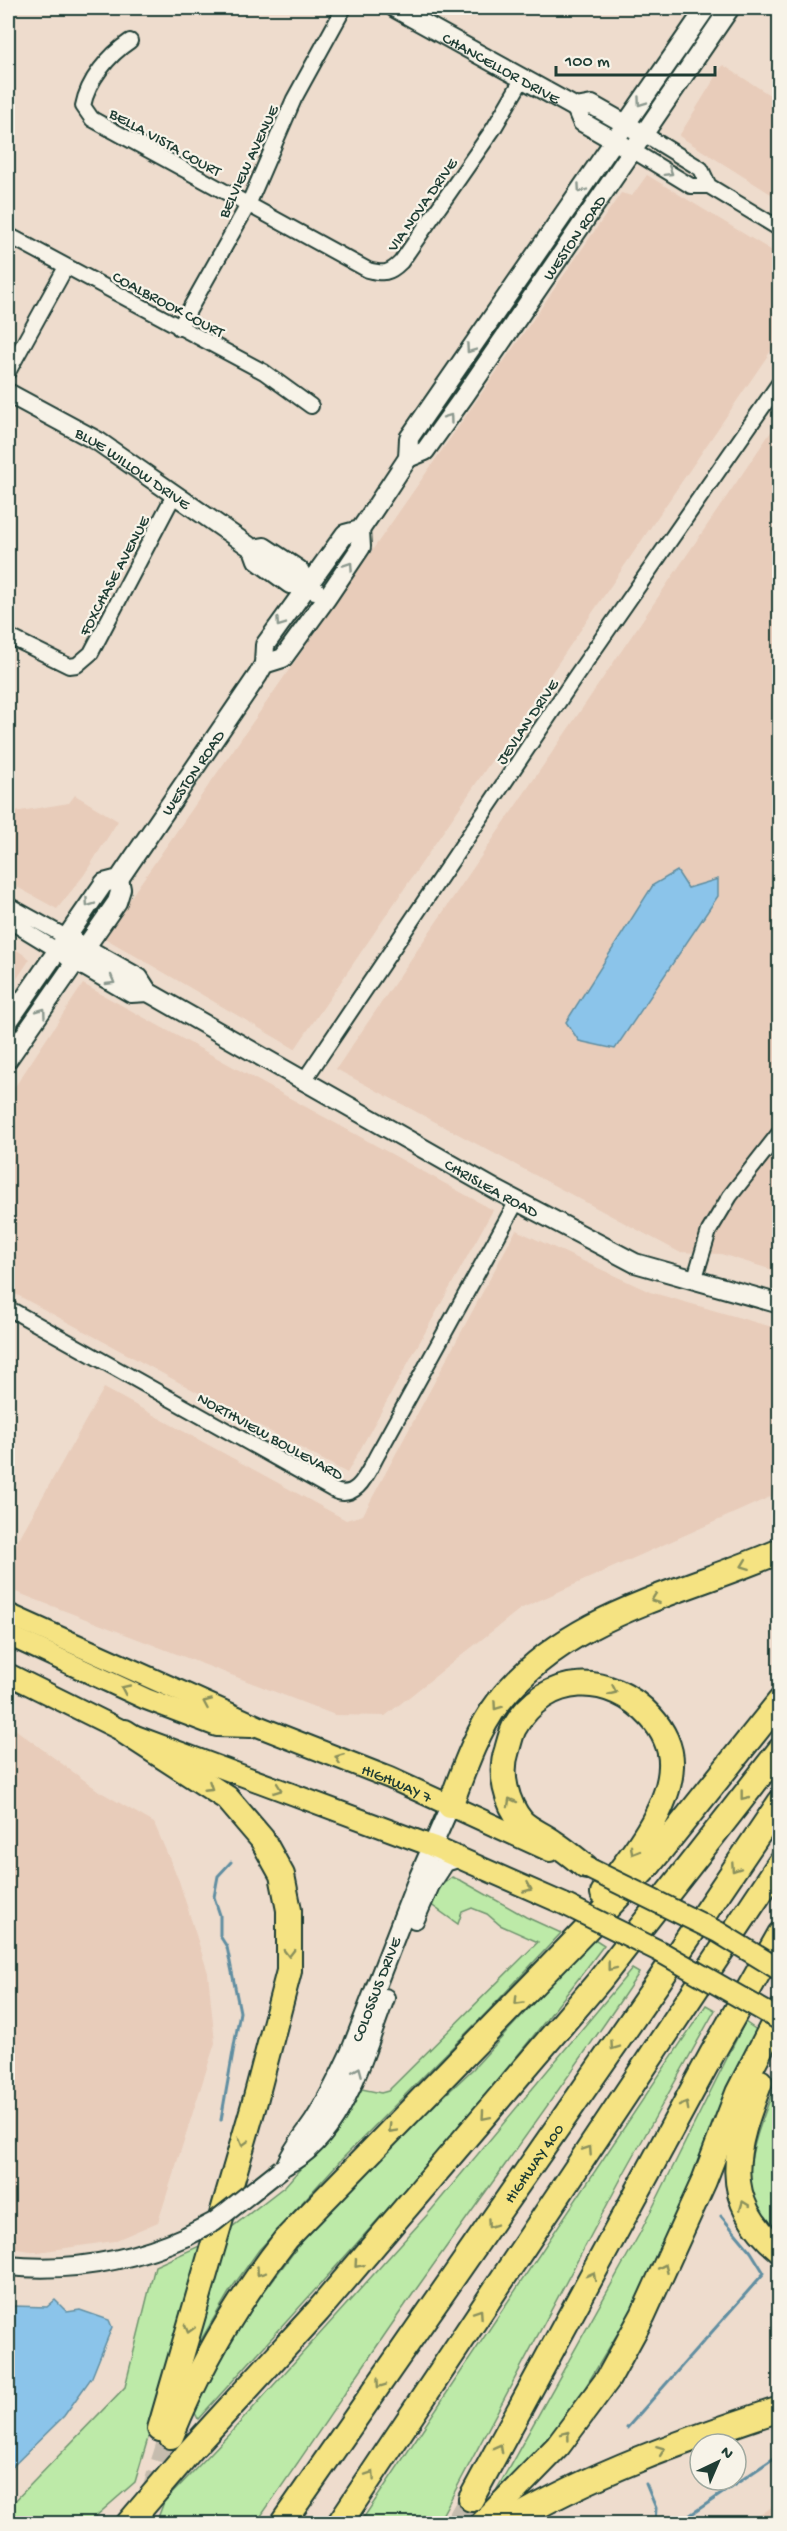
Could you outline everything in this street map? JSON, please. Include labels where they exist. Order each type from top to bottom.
[{"type":"highway","points":[[450,1806],[482,1730],[498,1703],[530,1668],[567,1639],[619,1612],[780,1551]]},
{"type":"highway","points":[[558,1959],[567,1938],[629,1861],[663,1802],[671,1766],[667,1743],[660,1727],[638,1703],[609,1688],[587,1683],[568,1684],[538,1700],[514,1728],[503,1760],[505,1791],[523,1823],[554,1842],[586,1867]]},
{"type":"highway","points":[[128,2523],[173,2442],[183,2406],[216,2340],[238,2304],[286,2239],[648,1866],[780,1701]]},
{"type":"highway","points":[[125,1732],[227,1798],[262,1839],[282,1875],[289,1910],[289,1971],[252,2112],[173,2442]]},
{"type":"highway","points":[[110,2523],[173,2442],[318,2311],[599,1981],[780,1750]]},
{"type":"highway","name":"HIGHWAY 400","points":[[282,2523],[659,1982],[780,1802]]},
{"type":"highway","points":[[339,2523],[780,1863]]},
{"type":"highway","points":[[471,2499],[712,2054],[780,1934]]},
{"type":"highway","points":[[482,2523],[558,2446],[608,2379],[643,2315],[704,2181],[738,2093],[780,2011]]},
{"type":"highway","points":[[780,2033],[748,2112],[738,2156],[738,2190],[748,2217],[765,2238],[780,2250]]},
{"type":"highway","points":[[506,2523],[606,2471],[715,2429],[780,2409]]},
{"type":"main road","name":"HIGHWAY 7","points":[[8,1614],[260,1727],[390,1778],[586,1867],[718,1932],[780,1970]]},
{"type":"main road","points":[[8,1635],[146,1699],[217,1726],[260,1727]]},
{"type":"main road","points":[[8,1674],[125,1732],[432,1846],[564,1904],[659,1951],[780,2020]]},
{"type":"street","name":"BELVIEW AVENUE","points":[[179,328],[248,205],[294,99],[344,8]]},
{"type":"street","name":"CHANCELLOR DRIVE","points":[[395,8],[576,108],[582,122],[632,150]]},
{"type":"street","name":"WESTON ROAD","points":[[264,664],[283,658],[326,599],[361,547],[360,530],[408,458],[409,438],[706,8]]},
{"type":"street","name":"WESTON ROAD","points":[[408,458],[425,451],[730,8]]},
{"type":"street","name":"BELLA VISTA COURT","points":[[130,41],[115,51],[99,71],[84,100],[85,110],[92,119],[248,205]]},
{"type":"street","name":"VIA NOVA DRIVE","points":[[248,205],[368,270],[387,273],[401,262],[494,128],[523,78]]},
{"type":"street","name":"CHANCELLOR DRIVE","points":[[576,108],[592,105],[644,134]]},
{"type":"street","points":[[644,134],[701,169],[709,186]]},
{"type":"street","points":[[632,150],[691,186],[709,186],[780,229]]},
{"type":"street","name":"COALBROOK COURT","points":[[8,235],[264,372],[311,406]]},
{"type":"street","points":[[8,372],[66,267]]},
{"type":"street","name":"JEVLAN DRIVE","points":[[303,1082],[576,676],[780,382]]},
{"type":"street","name":"BLUE WILLOW DRIVE","points":[[8,393],[99,442],[253,549],[264,547],[299,570],[307,585],[326,599]]},
{"type":"street","name":"FOXCHASE AVENUE","points":[[8,636],[69,666],[84,660],[90,653],[175,494]]},
{"type":"street","name":"WESTON ROAD","points":[[8,1022],[104,883],[119,879],[264,664],[265,645],[307,585],[345,534],[360,530]]},
{"type":"street","name":"WESTON ROAD","points":[[8,1059],[117,902],[121,890],[119,879]]},
{"type":"street","points":[[8,905],[61,943]]},
{"type":"street","points":[[8,920],[61,943]]},
{"type":"street","name":"CHRISLEA ROAD","points":[[61,943],[81,955],[131,993],[148,992],[303,1082],[517,1201],[635,1263],[780,1304]]},
{"type":"street","points":[[694,1281],[710,1231],[730,1196],[780,1132]]},
{"type":"street","name":"NORTHVIEW BOULEVARD","points":[[8,1308],[333,1490],[342,1494],[350,1493],[362,1481],[380,1450],[517,1201]]},
{"type":"street","name":"COLOSSUS DRIVE","points":[[8,2266],[86,2266],[126,2259],[187,2236],[214,2222],[283,2167],[338,2080],[424,1883],[432,1846],[450,1806]]},
{"type":"street","name":"COLOSSUS DRIVE","points":[[424,1883],[446,1862],[458,1858]]},
{"type":"shaded area","points":[[723,65],[779,101],[779,199],[679,136]]},
{"type":"shaded area","points":[[647,175],[779,255],[779,339],[295,1049],[103,937],[621,193],[632,196]]},
{"type":"shaded area","points":[[779,420],[779,1272],[721,1254],[679,1252],[336,1069]]},
{"type":"shaded area","points":[[75,795],[118,821],[84,875],[57,909],[8,882],[8,813],[69,803]]},
{"type":"shaded area","points":[[8,944],[30,959],[8,992]]},
{"type":"shaded area","points":[[83,984],[493,1210],[347,1473],[8,1290],[8,1097]]},
{"type":"shaded area","points":[[516,1230],[650,1292],[779,1329],[779,1493],[520,1609],[385,1716],[335,1715],[8,1589],[8,1558],[104,1388],[346,1520],[363,1515]]},
{"type":"shaded area","points":[[8,1724],[99,1791],[154,1823],[179,1881],[208,1973],[215,2043],[158,2222],[114,2241],[38,2252],[17,2249],[8,2263]]},
{"type":"shaded area","points":[[779,2502],[779,2523],[749,2523]]},
{"type":"green space","points":[[452,1877],[561,1933],[489,2010],[340,2161],[259,2250],[231,2289],[187,2364],[227,2231],[285,2186],[346,2117],[362,2089],[381,2093],[388,2091],[538,1942],[500,1925],[487,1914],[472,1908],[462,1912],[458,1924],[430,1904],[438,1888]]},
{"type":"green space","points":[[593,1938],[604,1945],[508,2068],[407,2187],[198,2419],[194,2411],[203,2386],[238,2326],[312,2228],[391,2146],[473,2069]]},
{"type":"green space","points":[[632,1969],[639,1973],[612,2013],[417,2288],[256,2523],[156,2523],[164,2502],[235,2428],[428,2214]]},
{"type":"green space","points":[[706,2005],[715,2010],[624,2173],[438,2523],[360,2523]]},
{"type":"green space","points":[[745,2022],[758,2031],[634,2306],[585,2388],[548,2442],[500,2490],[497,2489],[640,2233]]},
{"type":"green space","points":[[779,2074],[779,2231],[762,2215],[753,2197],[750,2178],[757,2136]]},
{"type":"green space","points":[[206,2243],[135,2482],[88,2523],[8,2523],[8,2508],[125,2387],[155,2266]]},
{"type":"water","points":[[677,871],[688,888],[718,879],[718,896],[615,1049],[579,1041],[566,1022],[653,885]]},
{"type":"water","points":[[55,2300],[67,2312],[80,2310],[109,2320],[112,2327],[92,2377],[64,2416],[8,2471],[8,2310],[14,2306],[47,2307]]},
{"type":"waterway","points":[[221,2120],[240,2012],[227,1947],[220,1936],[220,1915],[214,1897],[218,1876],[231,1862]]},
{"type":"waterway","points":[[627,2428],[764,2273],[751,2252],[721,2216]]},
{"type":"waterway","points":[[677,2524],[780,2454]]},
{"type":"waterway","points":[[646,2484],[656,2508],[655,2524]]},
{"type":"tunnel","points":[[152,2497],[171,2436]]},
{"type":"tunnel","points":[[457,2524],[471,2499]]}]
